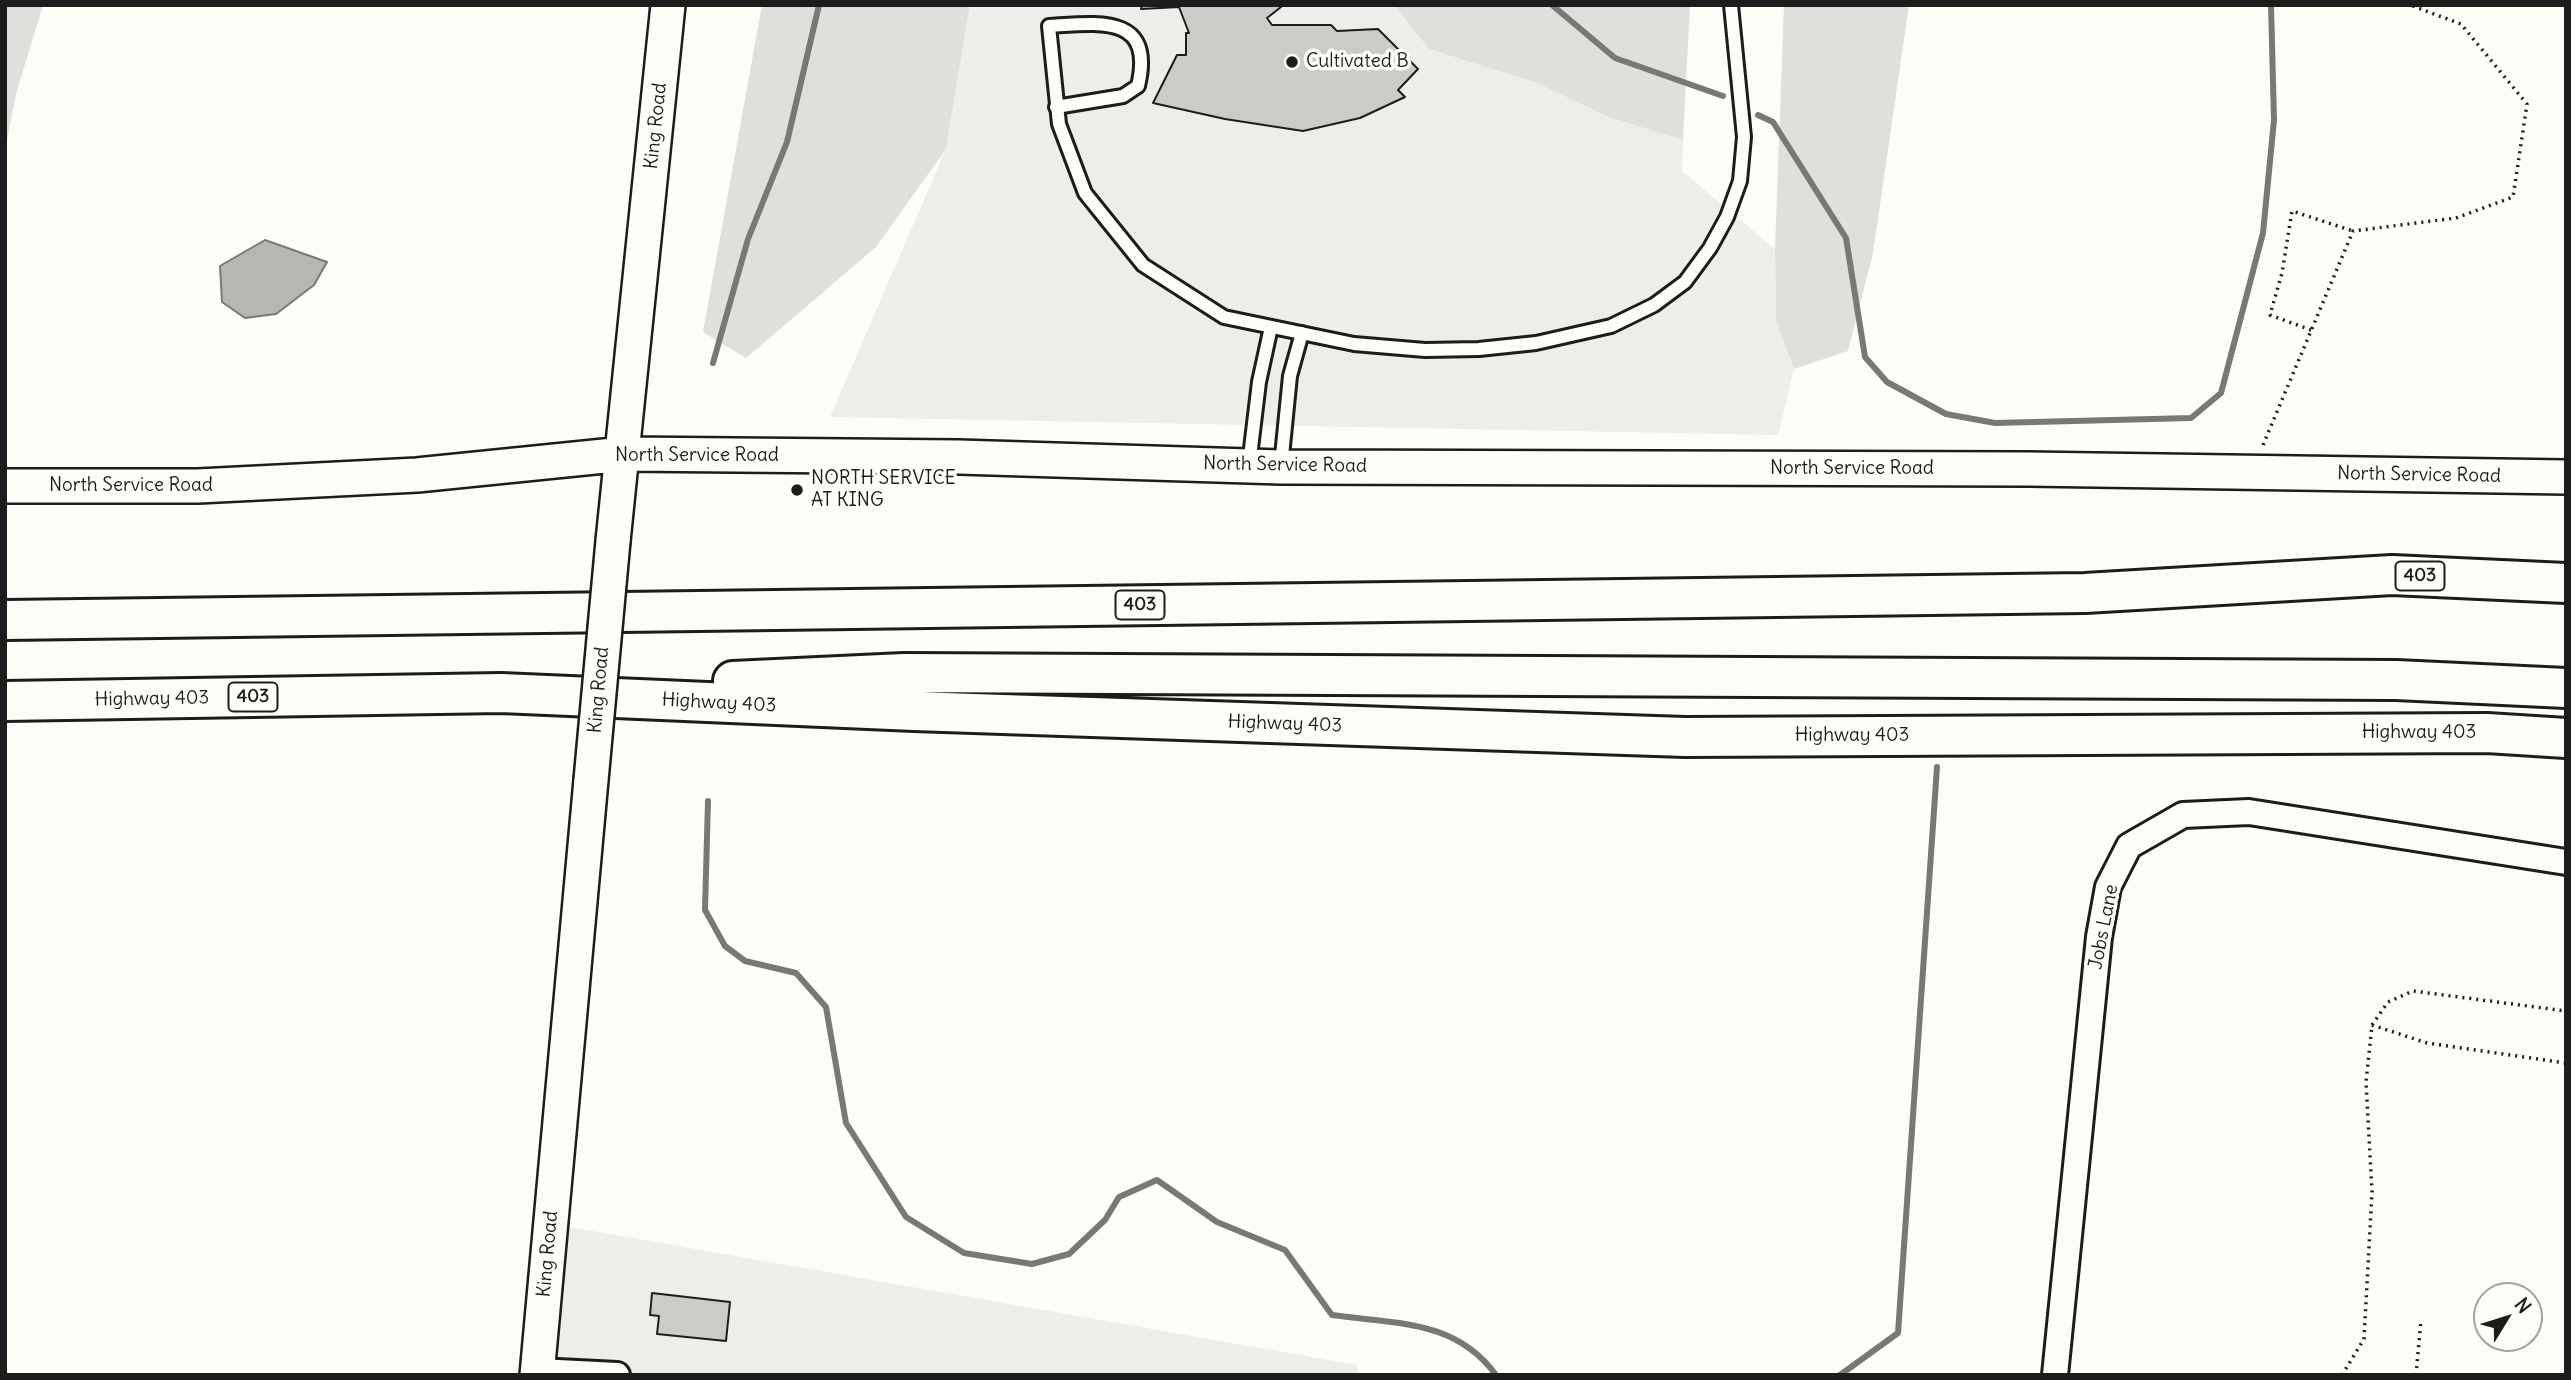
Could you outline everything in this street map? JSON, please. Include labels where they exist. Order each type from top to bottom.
[{"type":"highway","name":"403","points":[[5,620],[2057,593],[2392,575],[2566,583]]},
{"type":"highway","points":[[2274,581],[2414,588],[2566,608]]},
{"type":"highway","points":[[500,693],[904,673],[2396,680],[2566,688]]},
{"type":"highway","name":"Highway 403","points":[[5,701],[500,693],[928,712],[1685,737],[2487,733],[2566,738]]},
{"type":"street","name":"King Road","points":[[537,1373],[613,541],[668,5]]},
{"type":"street","name":"North Service Road","points":[[5,486],[198,486],[417,475],[624,454],[959,457],[1265,466],[2251,472],[2566,477]]},
{"type":"street","name":"Jobs Lane","points":[[2055,1375],[2099,937],[2108,887],[2129,846],[2183,814],[2249,812],[2566,862]]},
{"type":"street","points":[[537,1373],[617,1375]]},
{"type":"lane","points":[[1056,107],[1123,96],[1138,86],[1141,55],[1135,39],[1115,24],[1103,22],[1049,26],[1056,107],[1059,124],[1085,193],[1143,265],[1224,317],[1354,344],[1425,350],[1479,349],[1536,343],[1611,326],[1654,305],[1685,282],[1710,248],[1727,217],[1740,181],[1744,137],[1731,5]]},
{"type":"lane","points":[[1265,466],[1259,382],[1271,327]]},
{"type":"lane","points":[[1265,466],[1303,333]]},
{"type":"path","points":[[2311,330],[2270,315],[2282,273],[2292,211],[2353,231],[2456,218],[2513,197],[2527,104],[2461,24],[2410,5]]},
{"type":"path","points":[[2251,472],[2353,231]]},
{"type":"path","points":[[2342,1375],[2364,1339],[2372,1192],[2365,1082],[2372,1026],[2388,1002],[2413,991],[2566,1011]]},
{"type":"path","points":[[2372,1026],[2427,1043],[2566,1063]]},
{"type":"path","points":[[2416,1375],[2421,1320]]},
{"type":"shaded area","points":[[5,5],[43,5],[16,94],[5,150]]},
{"type":"shaded area","points":[[762,5],[970,5],[946,149],[876,247],[746,358],[703,332]]},
{"type":"shaded area","points":[[970,5],[1394,5],[1429,49],[1537,83],[1608,117],[1683,140],[1682,171],[1775,249],[1776,321],[1794,369],[1778,435],[830,417],[946,149]]},
{"type":"shaded area","points":[[1394,5],[1690,5],[1683,140],[1608,117],[1537,83],[1429,49]]},
{"type":"shaded area","points":[[1784,5],[1909,5],[1873,253],[1848,351],[1794,369],[1776,321],[1775,249]]},
{"type":"shaded area","points":[[265,240],[327,262],[314,285],[276,314],[245,318],[222,302],[220,266]]},
{"type":"shaded area","points":[[564,1226],[1357,1365],[1358,1375],[547,1375]]},
{"type":"building","name":"Cultivated B","points":[[1142,5],[1279,5],[1281,7],[1267,18],[1272,25],[1331,25],[1337,31],[1378,29],[1418,69],[1398,90],[1405,97],[1360,118],[1303,131],[1225,119],[1153,103],[1177,55],[1186,55],[1186,33],[1189,33],[1179,7],[1141,9]]},
{"type":"building","points":[[652,1293],[730,1302],[726,1341],[657,1334],[659,1316],[650,1315]]},
{"type":"waterway","points":[[713,363],[748,239],[787,142],[819,5]]},
{"type":"waterway","points":[[1552,5],[1615,58],[1723,96]]},
{"type":"waterway","points":[[1758,115],[1773,122],[1846,238],[1865,357],[1887,382],[1946,414],[1995,423],[2191,418],[2221,393],[2263,233],[2274,120],[2271,5]]},
{"type":"waterway","points":[[1840,1375],[1898,1333],[1937,767]]},
{"type":"waterway","points":[[708,801],[705,910],[725,946],[745,961],[796,973],[826,1007],[846,1123],[906,1217],[964,1253],[1032,1264],[1069,1254],[1105,1220],[1119,1197],[1157,1180],[1217,1222],[1285,1250],[1332,1315],[1401,1323],[1443,1334],[1462,1343],[1480,1357],[1496,1375]]},
{"type":"place","name":"Cultivated B","points":[[1292,62]]},
{"type":"place","name":"NORTH SERVICE AT KING","points":[[797,490]]}]
